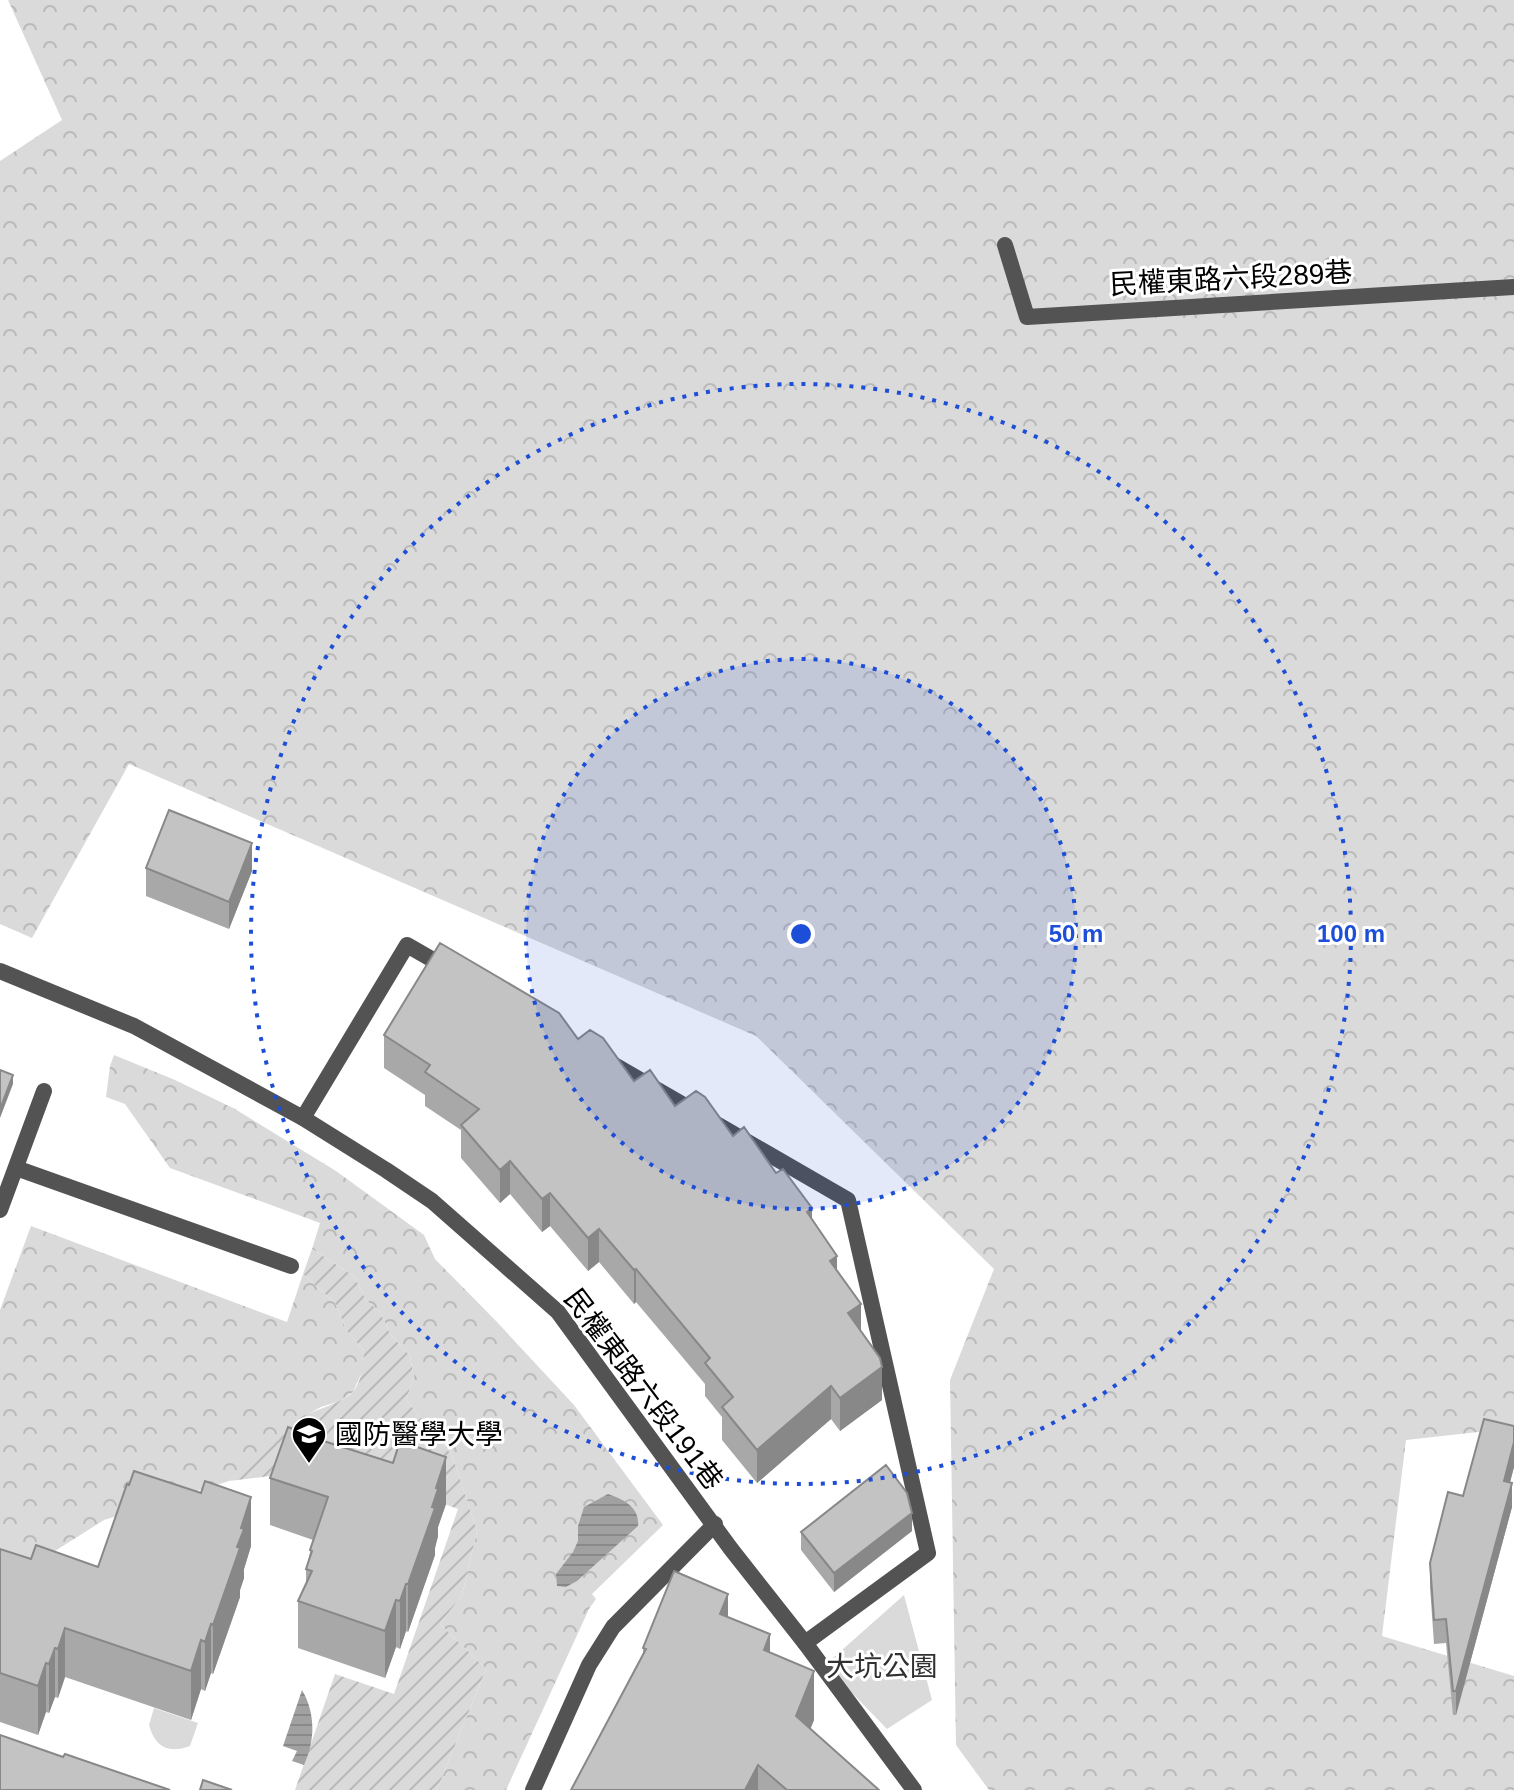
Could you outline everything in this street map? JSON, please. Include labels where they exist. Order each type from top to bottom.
[{"type":"street","name":"民權東路六段289巷","points":[[1005,245],[1027,317],[1514,287]]},
{"type":"street","points":[[303,1118],[407,945],[462,977]]},
{"type":"street","name":"民權東路六段191巷","points":[[0,971],[134,1026],[303,1118],[432,1201],[558,1312],[731,1549],[914,1790]]},
{"type":"street","points":[[600,1057],[848,1200],[928,1553],[805,1643]]},
{"type":"street","points":[[0,1210],[44,1091]]},
{"type":"street","points":[[16,1168],[291,1266]]},
{"type":"street","points":[[533,1790],[589,1665],[613,1627],[715,1524]]},
{"type":"green space","points":[[8,0],[1514,0],[1514,1435],[1496,1430],[1406,1440],[1382,1636],[1514,1676],[1514,1790],[989,1790],[956,1745],[950,1380],[994,1269],[756,1036],[129,764],[32,938],[0,924],[0,161],[62,120]]},
{"type":"green space","points":[[114,1055],[235,1109],[336,1171],[424,1235],[435,1259],[574,1405],[663,1525],[592,1594],[596,1599],[506,1790],[437,1790],[486,1669],[440,1624],[462,1595],[477,1531],[452,1455],[406,1400],[414,1377],[410,1356],[390,1334],[380,1312],[366,1300],[354,1276],[312,1249],[320,1223],[170,1168],[125,1104],[106,1097]]},
{"type":"green space","points":[[31,1226],[287,1322],[303,1274],[335,1303],[347,1331],[364,1351],[363,1370],[353,1392],[290,1424],[229,1481],[104,1520],[47,1556],[17,1563],[0,1558],[0,1310]]},
{"type":"green space","points":[[312,1249],[354,1276],[366,1300],[380,1312],[390,1334],[410,1356],[414,1377],[406,1400],[452,1455],[477,1531],[462,1595],[440,1624],[486,1669],[437,1790],[295,1790],[335,1674],[394,1694],[458,1509],[401,1488],[288,1474],[229,1481],[289,1424],[346,1397],[360,1379],[364,1351],[347,1331],[335,1303],[303,1274]]},
{"type":"green space","name":"大坑公園","points":[[904,1595],[932,1700],[887,1729],[825,1665]]},
{"type":"green space","points":[[154,1708],[198,1723],[190,1746],[169,1749],[155,1739],[149,1725]]},
{"type":"shaded area","points":[[608,1494],[625,1501],[633,1509],[638,1526],[577,1581],[566,1587],[557,1586],[556,1574],[578,1541],[578,1526],[584,1507]]},
{"type":"shaded area","points":[[302,1690],[312,1718],[310,1747],[304,1765],[292,1761],[297,1751],[283,1746]]},
{"type":"building","points":[[169,810],[252,843],[229,902],[146,868]]},
{"type":"building","points":[[440,943],[559,1013],[578,1039],[590,1030],[603,1038],[634,1081],[650,1070],[675,1106],[696,1091],[705,1097],[733,1136],[744,1127],[776,1173],[783,1169],[812,1208],[807,1212],[837,1256],[830,1261],[861,1304],[848,1313],[880,1358],[882,1367],[840,1398],[831,1386],[757,1450],[722,1407],[733,1397],[705,1363],[710,1358],[636,1269],[599,1229],[588,1238],[550,1193],[542,1199],[510,1161],[500,1170],[461,1125],[479,1109],[425,1072],[430,1065],[384,1035]]},
{"type":"building","points":[[0,1070],[13,1075],[0,1109]]},
{"type":"building","points":[[1484,1419],[1514,1426],[1514,1442],[1504,1481],[1512,1483],[1456,1691],[1453,1691],[1446,1619],[1434,1620],[1430,1563],[1448,1492],[1463,1496]]},
{"type":"building","points":[[288,1427],[393,1463],[400,1441],[446,1457],[436,1488],[432,1507],[435,1508],[408,1584],[400,1601],[396,1600],[385,1631],[298,1601],[312,1571],[306,1569],[310,1550],[328,1497],[270,1478]]},
{"type":"building","points":[[886,1465],[907,1493],[912,1513],[834,1573],[801,1532]]},
{"type":"building","points":[[134,1471],[201,1493],[205,1481],[251,1497],[241,1528],[244,1529],[237,1547],[240,1548],[213,1625],[205,1642],[201,1640],[191,1671],[65,1628],[58,1649],[55,1648],[49,1664],[46,1663],[38,1686],[0,1673],[0,1549],[31,1559],[36,1545],[98,1567]]},
{"type":"building","points":[[674,1571],[728,1594],[720,1614],[770,1634],[764,1650],[814,1671],[796,1716],[879,1790],[787,1790],[758,1765],[745,1790],[571,1790],[646,1649],[643,1648]]},
{"type":"building","points":[[0,1735],[63,1757],[65,1754],[170,1790],[0,1790]]},
{"type":"building","points":[[203,1780],[232,1790],[200,1790]]},
{"type":"place","name":"國防醫學大學","points":[[309,1465]]}]
